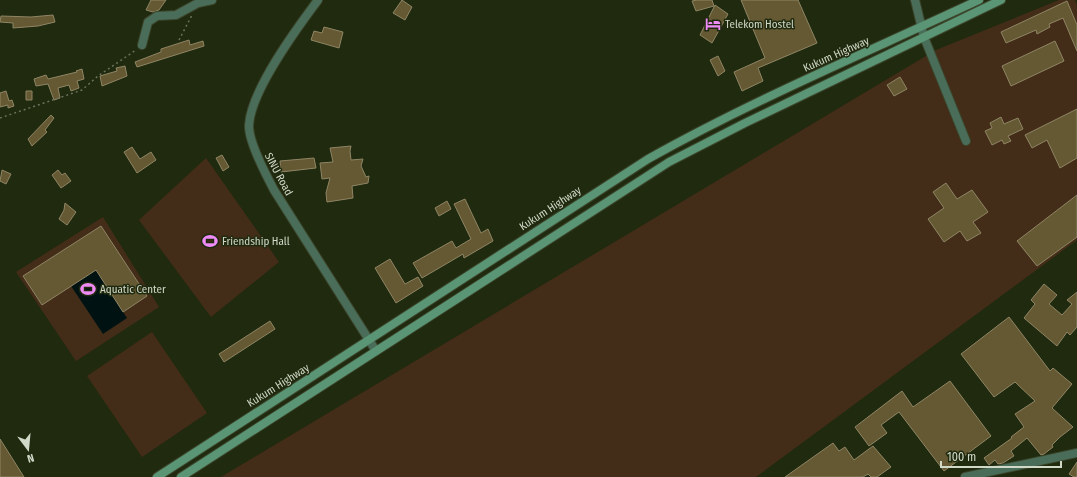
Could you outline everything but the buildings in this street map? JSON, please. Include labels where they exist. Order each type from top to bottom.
[{"type":"main road","name":"Kukum Highway","points":[[156,477],[614,180],[667,148],[770,96],[979,0]]},
{"type":"main road","name":"Kukum Highway","points":[[181,477],[674,159],[745,123],[1001,0]]},
{"type":"street","points":[[142,45],[148,22],[157,16],[176,15],[199,3],[212,0]]},
{"type":"street","name":"SINU Road","points":[[318,0],[295,30],[258,93],[249,125],[259,160],[274,190],[376,351]]},
{"type":"street","points":[[915,0],[920,28],[966,141]]},
{"type":"street","points":[[964,477],[1077,453]]},
{"type":"path","points":[[179,40],[199,3]]},
{"type":"path","points":[[0,118],[82,90],[98,76],[142,45]]},
{"type":"shaded area","points":[[1059,0],[1075,0],[1077,5],[1077,240],[756,477],[221,477],[936,50]]},
{"type":"shaded area","name":"Friendship Hall","points":[[206,158],[279,262],[211,317],[139,220]]},
{"type":"shaded area","name":"Aquatic Center","points":[[103,217],[159,307],[76,361],[16,272]]},
{"type":"shaded area","points":[[96,270],[127,318],[103,334],[71,286]]},
{"type":"shaded area","points":[[152,332],[207,413],[142,457],[87,376]]},
{"type":"place","name":"Telekom Hostel","points":[[713,24]]},
{"type":"place","name":"Friendship Hall","points":[[210,241]]},
{"type":"place","name":"Aquatic Center","points":[[88,289]]}]
